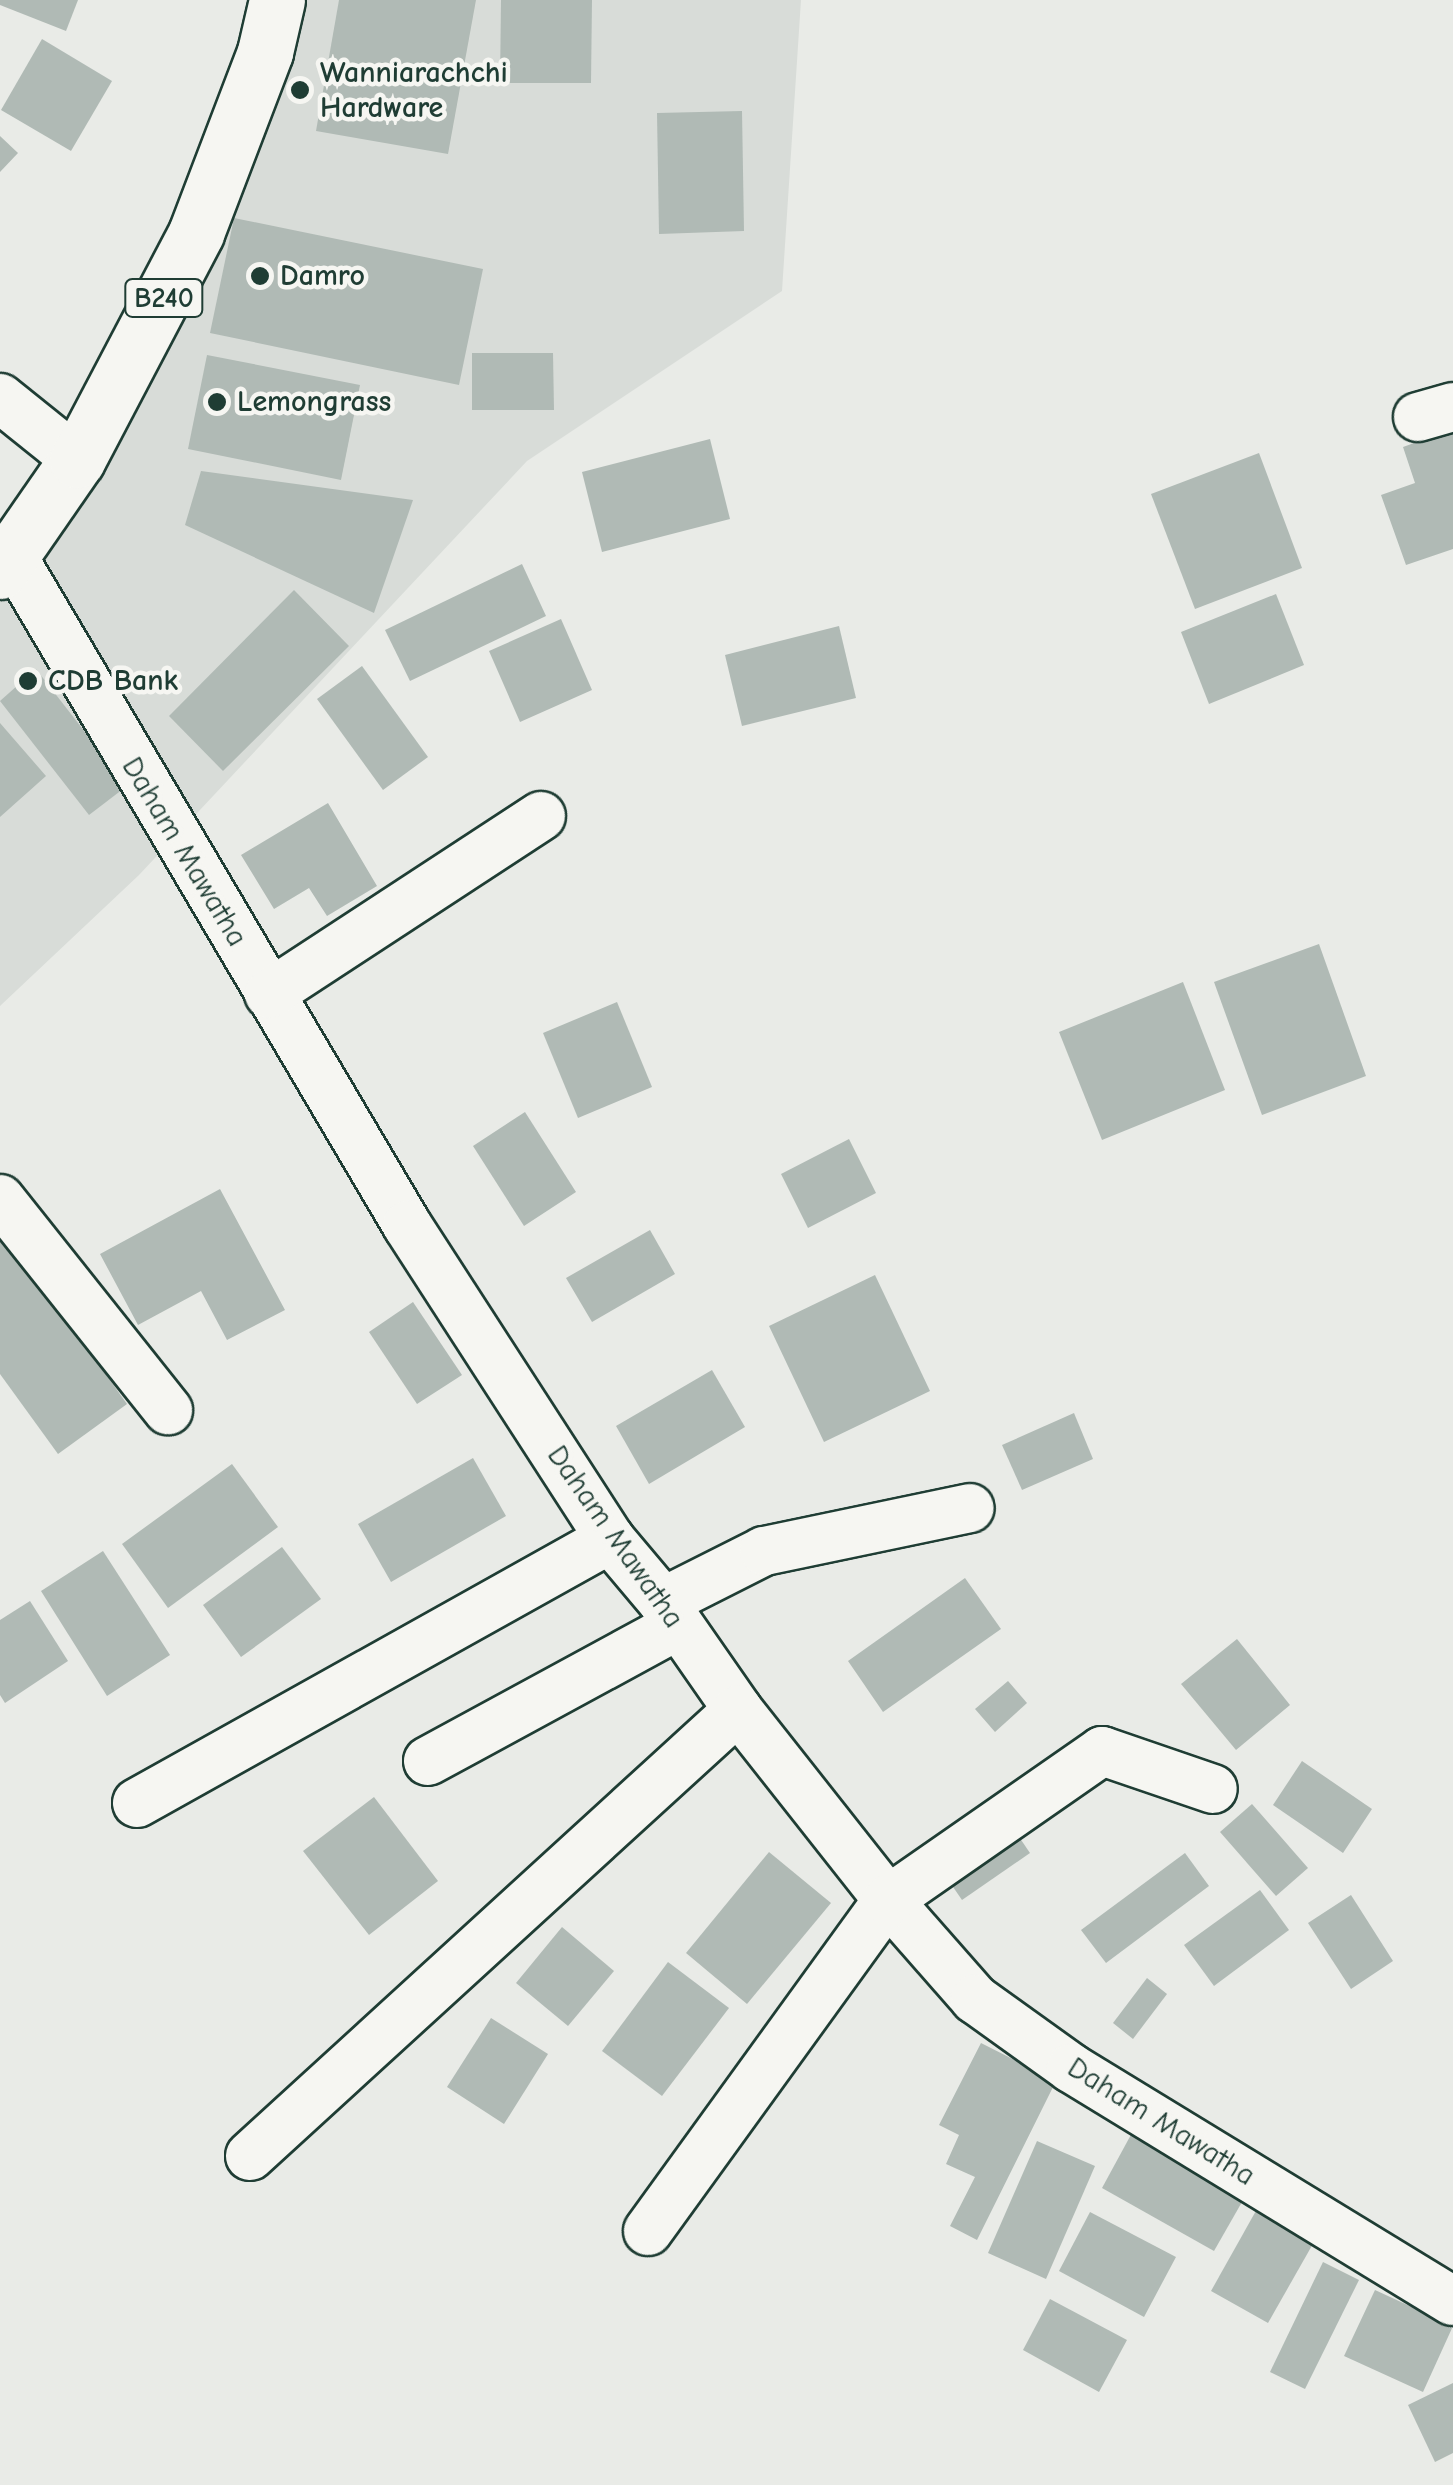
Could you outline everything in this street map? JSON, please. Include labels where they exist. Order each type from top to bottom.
[{"type":"main road","name":"B240","points":[[6,564],[77,460],[196,233],[266,52],[277,0]]},
{"type":"street","points":[[0,398],[77,460]]},
{"type":"street","name":"Daham Mawatha","points":[[6,564],[408,1225],[610,1539],[888,1900],[975,2000],[1055,2057],[1453,2301]]},
{"type":"street","points":[[268,994],[541,816]]},
{"type":"street","points":[[0,1199],[168,1410]]},
{"type":"street","points":[[428,1762],[671,1614],[764,1550],[970,1508]]},
{"type":"street","points":[[137,1802],[610,1539]]},
{"type":"street","points":[[250,2156],[738,1710]]},
{"type":"street","points":[[648,2231],[888,1900],[1102,1751],[1212,1789]]},
{"type":"shaded area","points":[[299,0],[801,0],[782,291],[527,461],[139,875],[0,1006],[0,600],[97,472]]},
{"type":"building","points":[[0,0],[78,0],[66,31],[0,5]]},
{"type":"building","points":[[339,0],[476,0],[448,154],[316,131]]},
{"type":"building","points":[[501,0],[592,0],[591,83],[500,83]]},
{"type":"building","points":[[42,39],[112,81],[71,151],[1,110]]},
{"type":"building","points":[[742,111],[744,231],[659,234],[657,113]]},
{"type":"building","points":[[0,136],[18,153],[0,172]]},
{"type":"building","points":[[234,218],[483,269],[459,385],[210,333]]},
{"type":"building","points":[[472,353],[553,353],[554,410],[472,410]]},
{"type":"building","points":[[207,355],[360,385],[341,480],[188,449]]},
{"type":"building","points":[[1453,429],[1453,549],[1406,565],[1381,495],[1415,483],[1403,447]]},
{"type":"building","points":[[710,439],[730,519],[602,552],[582,472]]},
{"type":"building","points":[[1259,453],[1302,568],[1195,609],[1151,494]]},
{"type":"building","points":[[201,471],[413,500],[374,613],[185,525]]},
{"type":"building","points":[[522,564],[546,616],[410,681],[385,630]]},
{"type":"building","points":[[294,590],[349,646],[223,771],[169,716]]},
{"type":"building","points":[[1276,594],[1304,665],[1209,704],[1181,632]]},
{"type":"building","points":[[561,619],[592,690],[520,722],[489,651]]},
{"type":"building","points":[[839,626],[856,698],[742,726],[725,655]]},
{"type":"building","points":[[362,666],[428,757],[383,790],[317,699]]},
{"type":"building","points":[[36,669],[127,786],[89,815],[0,701]]},
{"type":"building","points":[[0,723],[46,776],[0,817]]},
{"type":"building","points":[[328,803],[377,886],[327,916],[309,888],[274,909],[241,855]]},
{"type":"building","points":[[1319,944],[1366,1076],[1262,1115],[1214,982]]},
{"type":"building","points":[[1183,982],[1225,1090],[1102,1140],[1059,1032]]},
{"type":"building","points":[[617,1002],[652,1087],[578,1118],[543,1033]]},
{"type":"building","points":[[525,1112],[576,1192],[524,1226],[473,1146]]},
{"type":"building","points":[[849,1139],[876,1193],[808,1228],[781,1174]]},
{"type":"building","points":[[220,1189],[285,1310],[227,1340],[201,1291],[138,1325],[100,1254]]},
{"type":"building","points":[[0,1226],[127,1404],[58,1454],[0,1374]]},
{"type":"building","points":[[650,1230],[675,1274],[592,1322],[566,1278]]},
{"type":"building","points":[[875,1275],[930,1391],[824,1442],[769,1326]]},
{"type":"building","points":[[413,1302],[462,1375],[417,1404],[369,1332]]},
{"type":"building","points":[[712,1370],[745,1427],[649,1484],[616,1426]]},
{"type":"building","points":[[1074,1413],[1093,1459],[1022,1490],[1002,1445]]},
{"type":"building","points":[[473,1458],[506,1516],[391,1582],[358,1524]]},
{"type":"building","points":[[232,1464],[278,1527],[168,1608],[122,1544]]},
{"type":"building","points":[[282,1547],[321,1599],[241,1657],[203,1605]]},
{"type":"building","points":[[103,1551],[170,1655],[107,1696],[41,1591]]},
{"type":"building","points":[[965,1578],[1001,1629],[883,1712],[848,1661]]},
{"type":"building","points":[[30,1601],[68,1661],[5,1703],[0,1695],[0,1620]]},
{"type":"building","points":[[1237,1639],[1290,1705],[1236,1750],[1181,1684]]},
{"type":"building","points":[[1008,1681],[1027,1703],[995,1732],[975,1709]]},
{"type":"building","points":[[1302,1761],[1372,1809],[1343,1853],[1273,1805]]},
{"type":"building","points":[[374,1797],[438,1881],[369,1935],[303,1851]]},
{"type":"building","points":[[1252,1804],[1308,1868],[1276,1896],[1220,1832]]},
{"type":"building","points":[[1006,1818],[1030,1853],[962,1900],[938,1865]]},
{"type":"building","points":[[769,1852],[831,1903],[747,2004],[686,1953]]},
{"type":"building","points":[[1185,1853],[1209,1886],[1106,1963],[1081,1930]]},
{"type":"building","points":[[1260,1890],[1289,1930],[1214,1986],[1184,1945]]},
{"type":"building","points":[[1351,1895],[1393,1961],[1351,1989],[1308,1923]]},
{"type":"building","points":[[562,1927],[614,1971],[568,2026],[516,1983]]},
{"type":"building","points":[[668,1962],[729,2008],[662,2096],[602,2051]]},
{"type":"building","points":[[1147,1978],[1167,1994],[1133,2039],[1113,2023]]},
{"type":"building","points":[[491,2018],[548,2054],[504,2124],[447,2087]]},
{"type":"building","points":[[981,2043],[1056,2081],[977,2240],[950,2226],[975,2177],[946,2164],[959,2135],[939,2125]]},
{"type":"building","points":[[1133,2131],[1246,2195],[1214,2251],[1102,2188]]},
{"type":"building","points":[[1037,2141],[1095,2166],[1046,2279],[988,2253]]},
{"type":"building","points":[[1257,2209],[1314,2242],[1268,2323],[1211,2291]]},
{"type":"building","points":[[1090,2212],[1176,2257],[1144,2317],[1059,2271]]},
{"type":"building","points":[[1323,2262],[1359,2280],[1305,2389],[1270,2372]]},
{"type":"building","points":[[1375,2290],[1453,2326],[1423,2392],[1344,2356]]},
{"type":"building","points":[[1050,2299],[1127,2340],[1099,2392],[1023,2350]]},
{"type":"building","points":[[1453,2383],[1453,2453],[1435,2462],[1408,2405]]},
{"type":"place","name":"Wanniarachchi Hardware","points":[[300,90]]},
{"type":"place","name":"Damro","points":[[260,276]]},
{"type":"place","name":"Lemongrass","points":[[217,402]]},
{"type":"place","name":"CDB Bank","points":[[28,681]]}]
